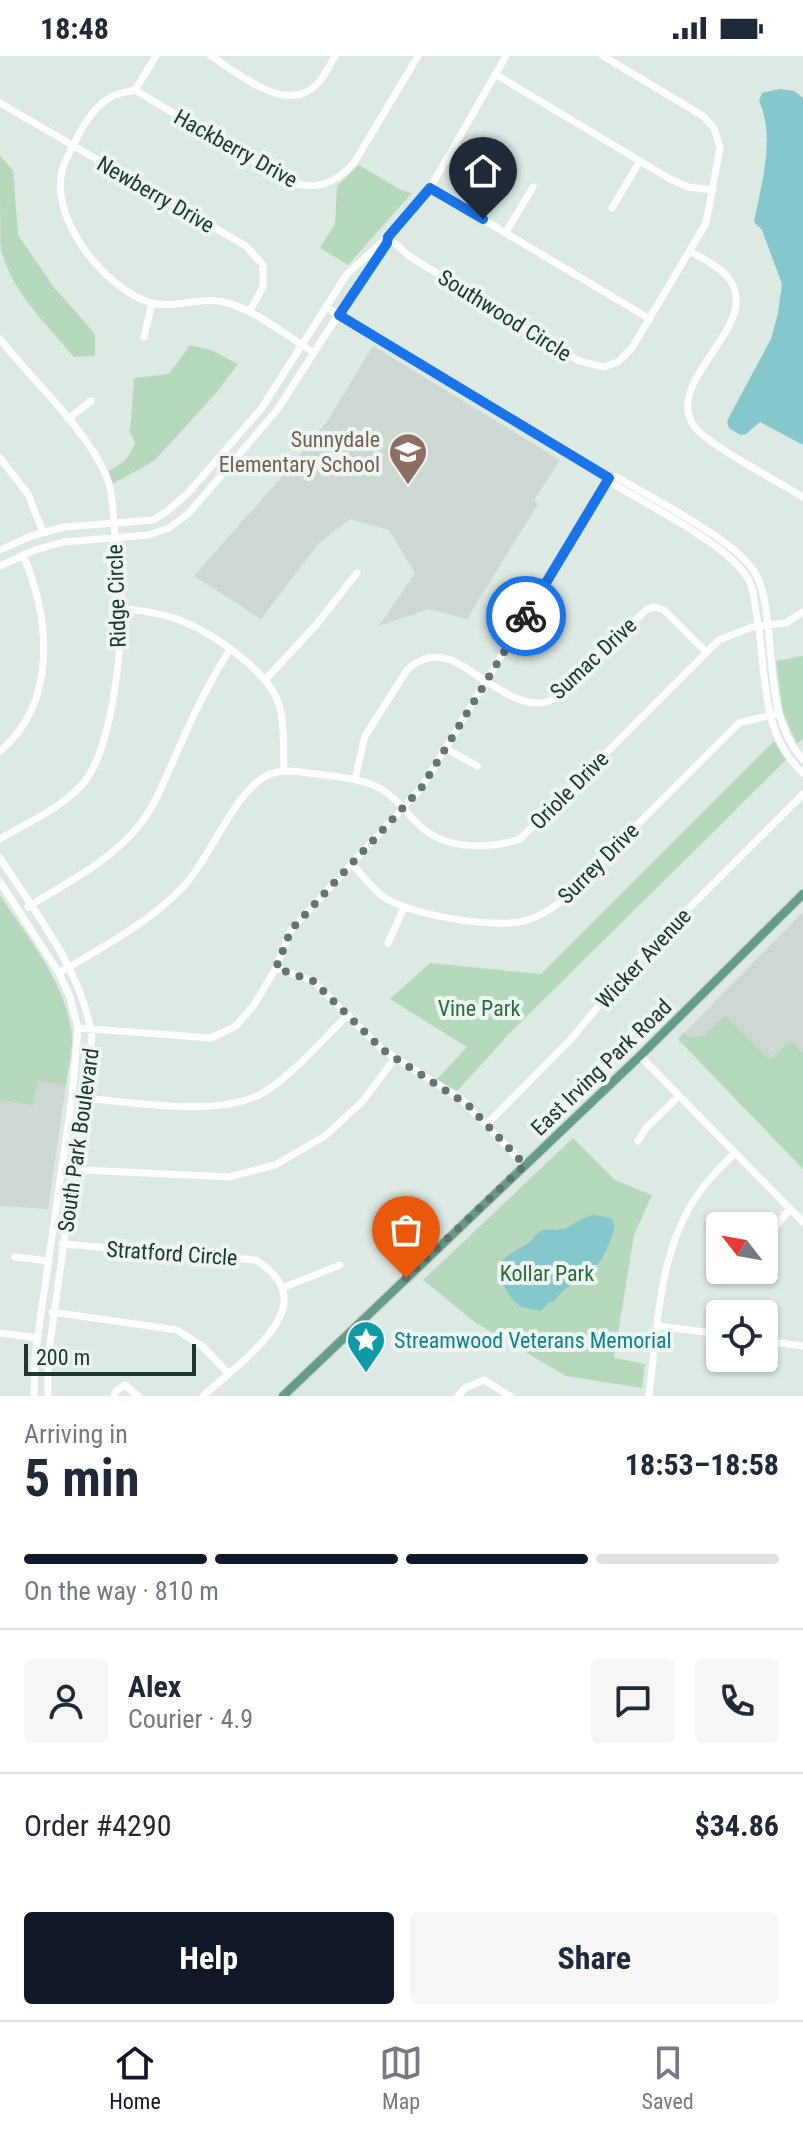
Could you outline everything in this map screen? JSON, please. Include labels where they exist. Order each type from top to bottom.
[{"type":"main road","name":"East Irving Park Road","points":[[283,1396],[640,1056],[803,894]]},
{"type":"street","points":[[156,56],[135,90],[112,96],[95,110],[62,168],[61,200],[73,231],[96,264],[116,285],[152,303],[223,301],[249,312],[314,353]]},
{"type":"street","points":[[211,56],[271,92],[289,96],[305,93],[316,85],[335,56]]},
{"type":"street","name":"Hackberry Drive","points":[[135,90],[286,181],[302,187],[321,186],[341,177],[354,163],[418,56]]},
{"type":"street","points":[[0,550],[43,532],[79,525],[153,520],[187,494],[256,415],[347,274],[388,237],[430,188],[506,56]]},
{"type":"street","name":"Southwood Circle","points":[[388,237],[409,256],[579,361],[607,367],[621,360],[650,319],[708,218],[720,148],[710,122],[603,56]]},
{"type":"street","points":[[495,74],[684,186],[713,190]]},
{"type":"street","name":"Newberry Drive","points":[[0,103],[246,246],[263,265],[263,287],[249,312]]},
{"type":"street","points":[[612,208],[640,161]]},
{"type":"street","points":[[506,232],[533,187]]},
{"type":"street","points":[[430,188],[650,319]]},
{"type":"street","points":[[0,566],[63,542],[148,535],[164,530],[194,508],[268,422],[387,243],[388,237]]},
{"type":"street","points":[[690,251],[726,275],[735,290],[737,302],[733,317],[690,391],[689,417],[702,434],[803,497]]},
{"type":"street","points":[[144,337],[152,303]]},
{"type":"street","points":[[326,307],[609,478],[612,483],[714,545],[733,560],[751,584],[764,626],[774,714],[781,745],[803,773]]},
{"type":"street","name":"Ridge Circle","points":[[0,339],[68,419],[107,476],[121,608],[115,681],[103,741],[92,770],[66,799],[0,839]]},
{"type":"street","points":[[68,419],[91,401]]},
{"type":"street","points":[[0,458],[28,494],[43,532]]},
{"type":"street","points":[[78,1028],[211,1038],[236,1026],[254,1005],[276,968],[291,930],[422,787],[609,478]]},
{"type":"street","points":[[0,751],[28,720],[37,694],[43,658],[42,615],[23,555]]},
{"type":"street","points":[[266,679],[316,625],[357,573]]},
{"type":"street","name":"Sumac Drive","points":[[355,779],[365,736],[400,679],[415,662],[440,656],[459,663],[524,702],[535,704],[550,701],[639,614],[652,607],[667,612],[706,652]]},
{"type":"street","points":[[59,973],[168,901],[199,867],[248,790],[266,776],[284,770],[280,707],[266,679],[230,649],[184,621],[156,612],[121,608]]},
{"type":"street","name":"Oriole Drive","points":[[284,770],[355,779],[382,789],[424,829],[444,840],[472,846],[499,846],[520,839],[719,640],[734,632],[786,623],[803,612]]},
{"type":"street","points":[[20,912],[84,872],[139,826],[156,798],[200,699],[230,649]]},
{"type":"street","points":[[774,714],[803,760]]},
{"type":"street","name":"Surrey Drive","points":[[351,863],[381,894],[404,908],[433,915],[509,923],[527,920],[546,912],[563,899],[739,723],[774,714]]},
{"type":"street","points":[[447,749],[477,766]]},
{"type":"street","name":"Wicker Avenue","points":[[487,1124],[572,1038],[625,972],[803,794]]},
{"type":"street","name":"South Park Boulevard","points":[[0,858],[69,967],[78,985],[90,1029],[85,1098],[46,1371],[48,1396]]},
{"type":"street","name":"South Park Boulevard","points":[[0,882],[59,973],[70,997],[78,1028],[72,1097],[37,1338],[34,1396]]},
{"type":"street","points":[[388,943],[404,908]]},
{"type":"street","points":[[276,968],[313,981],[373,1041],[458,1097],[525,1165]]},
{"type":"street","points":[[72,1097],[202,1107],[235,1105],[264,1092],[277,1082],[348,1015]]},
{"type":"street","points":[[640,1056],[803,1222]]},
{"type":"street","points":[[62,1169],[229,1177],[275,1165],[325,1136],[362,1102],[395,1058]]},
{"type":"street","points":[[638,1141],[646,1128],[679,1096]]},
{"type":"street","points":[[649,1396],[666,1273],[678,1231],[700,1190],[734,1154]]},
{"type":"street","points":[[778,1224],[789,1210]]},
{"type":"street","name":"Stratford Circle","points":[[51,1244],[256,1260],[272,1272],[282,1288]]},
{"type":"street","name":"South Park Boulevard","points":[[15,1257],[49,1261]]},
{"type":"street","points":[[203,1396],[270,1335],[285,1302],[282,1288],[340,1265]]},
{"type":"street","points":[[42,1310],[177,1330],[202,1346],[228,1373]]},
{"type":"street","points":[[658,1326],[706,1332]]},
{"type":"street","points":[[1,1333],[37,1338]]},
{"type":"street","points":[[778,1343],[803,1346]]},
{"type":"street","points":[[458,1396],[465,1388],[484,1380],[510,1396]]},
{"type":"street","points":[[114,1396],[125,1385],[138,1396]]},
{"type":"shaded area","name":"Sunnydale Elementary School","points":[[373,346],[560,460],[534,500],[538,504],[467,619],[429,609],[379,626],[415,573],[389,530],[350,519],[319,543],[261,619],[194,576],[328,420]]},
{"type":"shaded area","points":[[803,912],[803,1169],[678,1039]]},
{"type":"shaded area","points":[[38,1081],[66,1085],[48,1209],[0,1206],[0,1100],[33,1104]]},
{"type":"green space","points":[[0,155],[13,171],[18,235],[53,286],[95,334],[95,356],[74,357],[31,307],[13,279],[1,249]]},
{"type":"green space","points":[[359,165],[401,190],[412,193],[348,265],[320,248],[335,224],[337,186]]},
{"type":"green space","points":[[190,345],[211,350],[238,364],[217,392],[154,461],[112,484],[108,471],[124,460],[135,443],[130,432],[134,378],[169,374]]},
{"type":"green space","points":[[803,656],[803,738],[797,744],[783,713],[776,661]]},
{"type":"green space","name":"Vine Park","points":[[774,741],[786,760],[509,1034],[457,1091],[437,1079],[467,1047],[390,999],[430,963],[541,974]]},
{"type":"green space","points":[[0,895],[56,982],[69,1021],[72,1046],[66,1085],[38,1081],[33,1105],[0,1100]]},
{"type":"green space","points":[[725,1015],[768,1058],[772,1058],[791,1040],[803,1053],[803,1169],[678,1039],[683,1033],[689,1037],[701,1037]]},
{"type":"green space","name":"Kollar Park","points":[[573,1138],[615,1180],[652,1195],[634,1235],[614,1358],[645,1364],[642,1388],[566,1376],[476,1323],[423,1280]]},
{"type":"water","points":[[780,89],[794,91],[803,98],[803,445],[760,422],[746,434],[740,435],[729,428],[727,421],[771,339],[778,313],[782,284],[762,230],[754,222],[767,146],[764,115],[759,101],[762,93]]},
{"type":"water","points":[[594,1215],[611,1218],[615,1226],[599,1263],[541,1311],[521,1307],[499,1278],[500,1263],[541,1231],[563,1229]]},
{"type":"way so far","points":[[406,1278],[525,1165],[468,1105],[383,1050],[313,981],[276,968],[291,930],[422,787],[526,616]]},
{"type":"place","name":"Sunnydale Elementary School","points":[[408,486]]},
{"type":"place","name":"Streamwood Veterans Memorial","points":[[366,1374]]},
{"type":"route","points":[[483,219],[430,188],[388,237],[339,315],[609,478],[526,616]]}]
